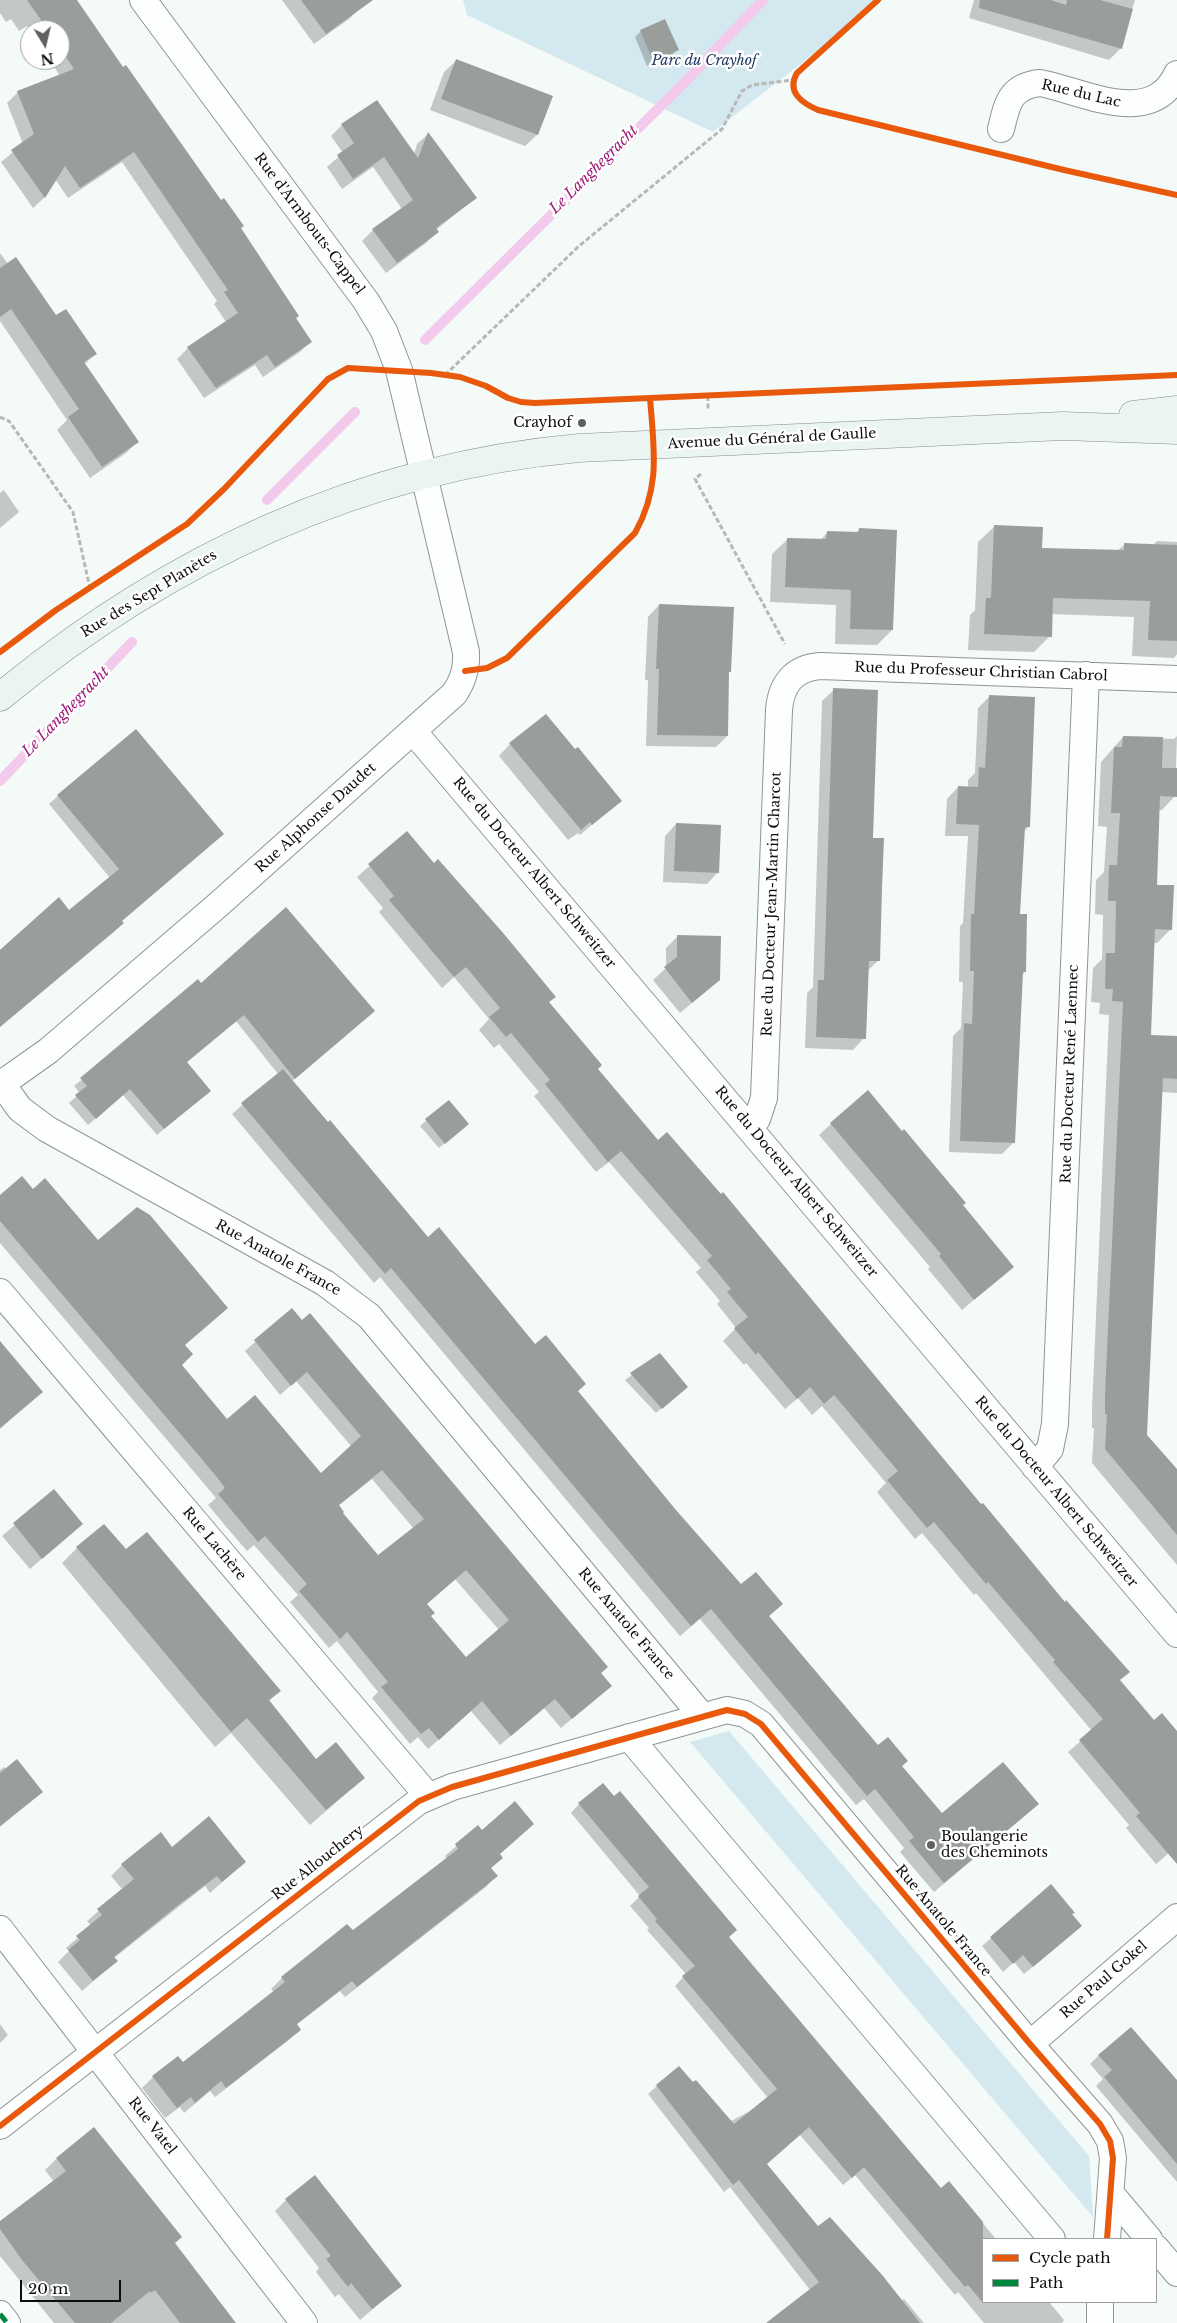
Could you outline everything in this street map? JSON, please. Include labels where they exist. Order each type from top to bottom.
[{"type":"street","name":"Rue d'Armbouts-Cappel","points":[[143,0],[366,301],[384,332],[399,370],[424,473]]},
{"type":"street","name":"Rue du Lac","points":[[1001,129],[1006,107],[1011,97],[1019,89],[1029,84],[1051,85],[1118,103],[1134,104],[1157,97],[1170,86],[1177,74]]},
{"type":"street","name":"Avenue du Général de Gaulle","points":[[1063,426],[1177,410]]},
{"type":"street","name":"Avenue du Général de Gaulle","points":[[424,473],[535,452],[1063,426],[1177,430]]},
{"type":"street","name":"Rue des Sept Planètes","points":[[0,697],[75,639],[189,567],[291,519],[357,494],[424,473]]},
{"type":"street","name":"Rue Alphonse Daudet","points":[[1,1085],[48,1051],[211,911],[454,694],[463,679],[466,662],[424,473]]},
{"type":"street","name":"Rue du Professeur Christian Cabrol","points":[[794,676],[820,666],[1177,678]]},
{"type":"street","name":"Rue du Docteur Jean-Martin Charcot","points":[[749,1127],[757,1118],[764,1098],[779,710],[781,692],[794,676]]},
{"type":"street","name":"Rue du Docteur René Laennec","points":[[1035,1467],[1050,1449],[1055,1424],[1086,676]]},
{"type":"street","name":"Rue du Docteur Albert Schweitzer","points":[[413,731],[1177,1634]]},
{"type":"street","name":"Rue Anatole France","points":[[1,1085],[20,1109],[52,1132],[325,1283],[370,1316],[702,1716],[728,1710],[744,1714],[761,1724],[1106,2132],[1112,2149],[1112,2195],[1107,2238]]},
{"type":"street","name":"Rue Lachère","points":[[0,1292],[428,1796]]},
{"type":"street","name":"Rue Allouchery","points":[[0,2126],[409,1808],[428,1796],[452,1787],[702,1716]]},
{"type":"street","points":[[630,1737],[1051,2238]]},
{"type":"street","name":"Rue Paul Gokel","points":[[1030,2044],[1177,1917]]},
{"type":"street","name":"Rue Vatel","points":[[0,1929],[304,2323]]},
{"type":"street","points":[[1112,2195],[1148,2238]]},
{"type":"street","points":[[1157,2249],[1177,2273]]},
{"type":"street","points":[[1100,2303],[1100,2323]]},
{"type":"street","points":[[0,2314],[7,2323]]},
{"type":"path","points":[[445,375],[580,246],[722,129],[742,91],[752,85],[793,80]]},
{"type":"path","points":[[399,370],[453,376]]},
{"type":"path","points":[[698,396],[716,395]]},
{"type":"path","points":[[708,396],[708,467],[695,479],[794,676]]},
{"type":"path","points":[[0,417],[9,421],[73,512],[90,588]]},
{"type":"path","points":[[81,593],[97,583]]},
{"type":"green space","name":"Parc du Crayhof","points":[[463,0],[883,0],[713,132],[467,15]]},
{"type":"green space","points":[[729,1731],[1089,2156],[1093,2217],[690,1742]]},
{"type":"building","points":[[27,0],[77,0],[123,67],[126,65],[221,200],[224,198],[244,226],[241,228],[299,316],[296,318],[312,342],[275,367],[267,355],[216,388],[187,347],[238,313],[224,292],[228,290],[134,152],[80,188],[65,166],[45,198],[11,150],[34,134],[17,91],[74,69],[70,63],[70,20],[41,20]]},
{"type":"building","points":[[301,0],[373,0],[326,34]]},
{"type":"building","points":[[980,0],[1051,0],[1066,5],[1067,0],[1100,0],[1133,9],[1122,49],[979,8]]},
{"type":"building","points":[[665,19],[679,50],[653,61],[640,30]]},
{"type":"building","points":[[456,59],[553,96],[538,135],[441,99]]},
{"type":"building","points":[[377,100],[418,158],[428,132],[477,198],[436,228],[439,232],[397,263],[372,229],[413,200],[384,157],[353,179],[337,155],[354,143],[341,124]]},
{"type":"building","points":[[16,257],[56,315],[66,309],[97,354],[84,362],[139,442],[102,467],[68,417],[79,409],[11,309],[0,317],[0,268]]},
{"type":"building","points":[[994,525],[1043,527],[1042,548],[1124,550],[1124,543],[1177,545],[1177,641],[1148,640],[1150,601],[1053,598],[1052,637],[984,634],[986,598],[991,598]]},
{"type":"building","points":[[859,528],[897,530],[893,630],[850,629],[851,590],[785,587],[787,538],[826,539],[827,531],[859,532]]},
{"type":"building","points":[[659,604],[734,607],[731,672],[729,672],[728,736],[657,735],[659,669],[656,669]]},
{"type":"building","points":[[833,688],[878,690],[873,838],[884,838],[880,961],[869,961],[866,1039],[816,1037],[818,980],[824,980]]},
{"type":"building","points":[[989,695],[1035,697],[1030,827],[1025,827],[1020,914],[1027,914],[1026,972],[1023,972],[1015,1143],[960,1141],[964,1023],[972,1024],[974,971],[970,971],[971,914],[974,914],[979,825],[956,824],[958,786],[978,787],[979,767],[985,768]]},
{"type":"building","points":[[546,714],[575,749],[578,747],[622,801],[592,825],[590,822],[581,830],[509,743]]},
{"type":"building","points":[[136,729],[224,834],[122,921],[124,923],[0,1027],[0,950],[59,897],[69,910],[119,869],[57,795]]},
{"type":"building","points":[[1123,736],[1163,737],[1162,768],[1177,768],[1177,797],[1160,796],[1157,885],[1174,885],[1172,930],[1155,929],[1151,1035],[1177,1036],[1177,1079],[1163,1078],[1147,1435],[1177,1469],[1177,1535],[1105,1449],[1107,1414],[1105,1414],[1105,1395],[1123,1002],[1112,1001],[1113,989],[1105,989],[1106,953],[1115,953],[1116,901],[1108,901],[1109,865],[1117,865],[1120,813],[1111,813],[1114,747],[1122,747]]},
{"type":"building","points":[[676,823],[721,825],[719,873],[674,871]]},
{"type":"building","points":[[407,831],[434,863],[438,859],[556,997],[549,1002],[602,1065],[598,1069],[658,1140],[667,1132],[721,1194],[723,1192],[981,1504],[983,1503],[1065,1602],[1066,1600],[1130,1672],[1120,1680],[1154,1720],[1162,1713],[1177,1731],[1177,1864],[1136,1816],[1140,1813],[1079,1740],[1103,1719],[1053,1662],[1055,1660],[988,1582],[986,1584],[934,1522],[927,1528],[887,1480],[898,1471],[834,1395],[824,1404],[810,1387],[797,1399],[758,1352],[756,1355],[734,1328],[748,1317],[727,1292],[731,1289],[707,1260],[712,1256],[621,1151],[608,1162],[545,1084],[550,1080],[511,1033],[506,1037],[489,1017],[500,1008],[466,967],[454,977],[389,900],[394,896],[368,864]]},
{"type":"building","points":[[286,907],[375,1011],[295,1079],[244,1015],[187,1062],[211,1091],[164,1129],[130,1089],[96,1119],[75,1095],[87,1086],[80,1078],[198,979],[201,983]]},
{"type":"building","points":[[677,935],[721,936],[720,980],[692,1003],[664,967],[677,957]]},
{"type":"building","points":[[283,1069],[328,1122],[330,1120],[428,1237],[439,1227],[535,1344],[546,1335],[586,1384],[578,1391],[676,1510],[741,1584],[756,1572],[783,1604],[769,1616],[878,1745],[888,1737],[908,1761],[902,1766],[942,1813],[1003,1762],[1039,1804],[944,1883],[909,1841],[914,1837],[875,1789],[867,1796],[711,1609],[691,1626],[391,1268],[385,1274],[241,1103]]},
{"type":"building","points":[[868,1090],[902,1131],[904,1129],[966,1203],[963,1205],[1014,1267],[974,1300],[939,1256],[941,1254],[830,1123]]},
{"type":"building","points":[[449,1100],[469,1124],[445,1144],[425,1119]]},
{"type":"building","points":[[22,1176],[33,1189],[45,1178],[98,1240],[137,1207],[150,1215],[228,1308],[185,1345],[193,1354],[182,1365],[227,1419],[255,1395],[321,1473],[361,1436],[307,1372],[291,1386],[254,1340],[292,1308],[302,1320],[310,1313],[608,1667],[601,1673],[612,1686],[572,1719],[555,1699],[511,1736],[482,1701],[439,1740],[429,1728],[421,1734],[381,1687],[388,1682],[347,1632],[340,1639],[299,1591],[307,1584],[265,1536],[258,1542],[218,1494],[225,1488],[216,1476],[0,1221],[0,1195]],"holes":[[[382,1470],[424,1519],[378,1555],[343,1513],[339,1505]],[[466,1570],[509,1620],[466,1657],[431,1616],[435,1613],[427,1604]]]},
{"type":"building","points":[[0,1341],[43,1392],[0,1428]]},
{"type":"building","points":[[660,1353],[688,1387],[662,1409],[630,1373]]},
{"type":"building","points":[[54,1489],[83,1524],[42,1559],[13,1523]]},
{"type":"building","points":[[104,1524],[126,1549],[147,1532],[281,1691],[269,1700],[316,1759],[336,1742],[365,1778],[326,1810],[247,1718],[231,1732],[76,1547]]},
{"type":"building","points":[[17,1759],[43,1792],[0,1826],[0,1773]]},
{"type":"building","points":[[603,1783],[614,1796],[620,1791],[737,1930],[729,1937],[941,2188],[949,2181],[983,2222],[982,2302],[968,2285],[965,2287],[864,2167],[852,2178],[809,2127],[767,2164],[818,2226],[830,2217],[883,2276],[920,2323],[766,2323],[819,2282],[739,2180],[733,2185],[656,2085],[679,2066],[693,2082],[696,2080],[734,2124],[777,2089],[682,1976],[695,1966],[655,1921],[657,1919],[638,1896],[649,1887],[578,1803]]},
{"type":"building","points":[[515,1801],[534,1824],[500,1854],[503,1858],[491,1868],[498,1876],[357,1987],[352,1981],[297,2024],[301,2030],[226,2088],[221,2081],[195,2103],[191,2097],[177,2108],[152,2076],[178,2056],[183,2062],[285,1982],[281,1977],[347,1924],[353,1930],[458,1849],[455,1844],[478,1825],[482,1830]]},
{"type":"building","points":[[209,1816],[246,1862],[222,1882],[217,1876],[177,1906],[114,1957],[118,1961],[93,1981],[68,1950],[80,1940],[76,1936],[102,1915],[97,1909],[134,1879],[121,1864],[161,1832],[172,1847]]},
{"type":"building","points":[[1051,1884],[1075,1913],[1072,1914],[1082,1926],[1033,1967],[1023,1955],[1013,1964],[990,1937]]},
{"type":"building","points":[[1131,2027],[1177,2080],[1177,2164],[1104,2077],[1112,2070],[1098,2055]]},
{"type":"building","points":[[94,2127],[182,2237],[175,2243],[236,2323],[180,2323],[155,2290],[151,2293],[150,2291],[111,2323],[75,2323],[22,2260],[0,2229],[0,2221],[66,2171],[56,2158]]},
{"type":"building","points":[[315,2175],[402,2286],[372,2309],[351,2283],[348,2287],[326,2259],[331,2256],[285,2199]]},
{"type":"waterway","name":"Le Langhegracht","points":[[425,340],[682,85],[763,0]]},
{"type":"waterway","name":"Le Langhegracht","points":[[267,500],[355,412]]},
{"type":"waterway","name":"Le Langhegracht","points":[[0,781],[132,642]]},
{"type":"marked path","points":[[0,2314],[7,2323]]},
{"type":"cycle path","points":[[878,0],[797,73],[793,86],[797,96],[806,104],[818,110],[1064,170],[1177,195]]},
{"type":"cycle path","points":[[0,652],[56,610],[187,524],[224,489],[328,379],[348,368],[431,373],[460,377],[486,386],[508,398],[521,402],[535,403],[1177,375]]},
{"type":"cycle path","points":[[465,671],[487,668],[507,658],[635,533],[649,499],[654,467],[650,398]]},
{"type":"cycle path","points":[[0,2126],[419,1801],[452,1787],[727,1710],[745,1714],[761,1724],[1030,2044],[1100,2124],[1110,2141],[1113,2158],[1107,2238]]},
{"type":"place","name":"Crayhof","points":[[582,423]]},
{"type":"place","name":"Boulangerie des Cheminots","points":[[931,1845]]}]
